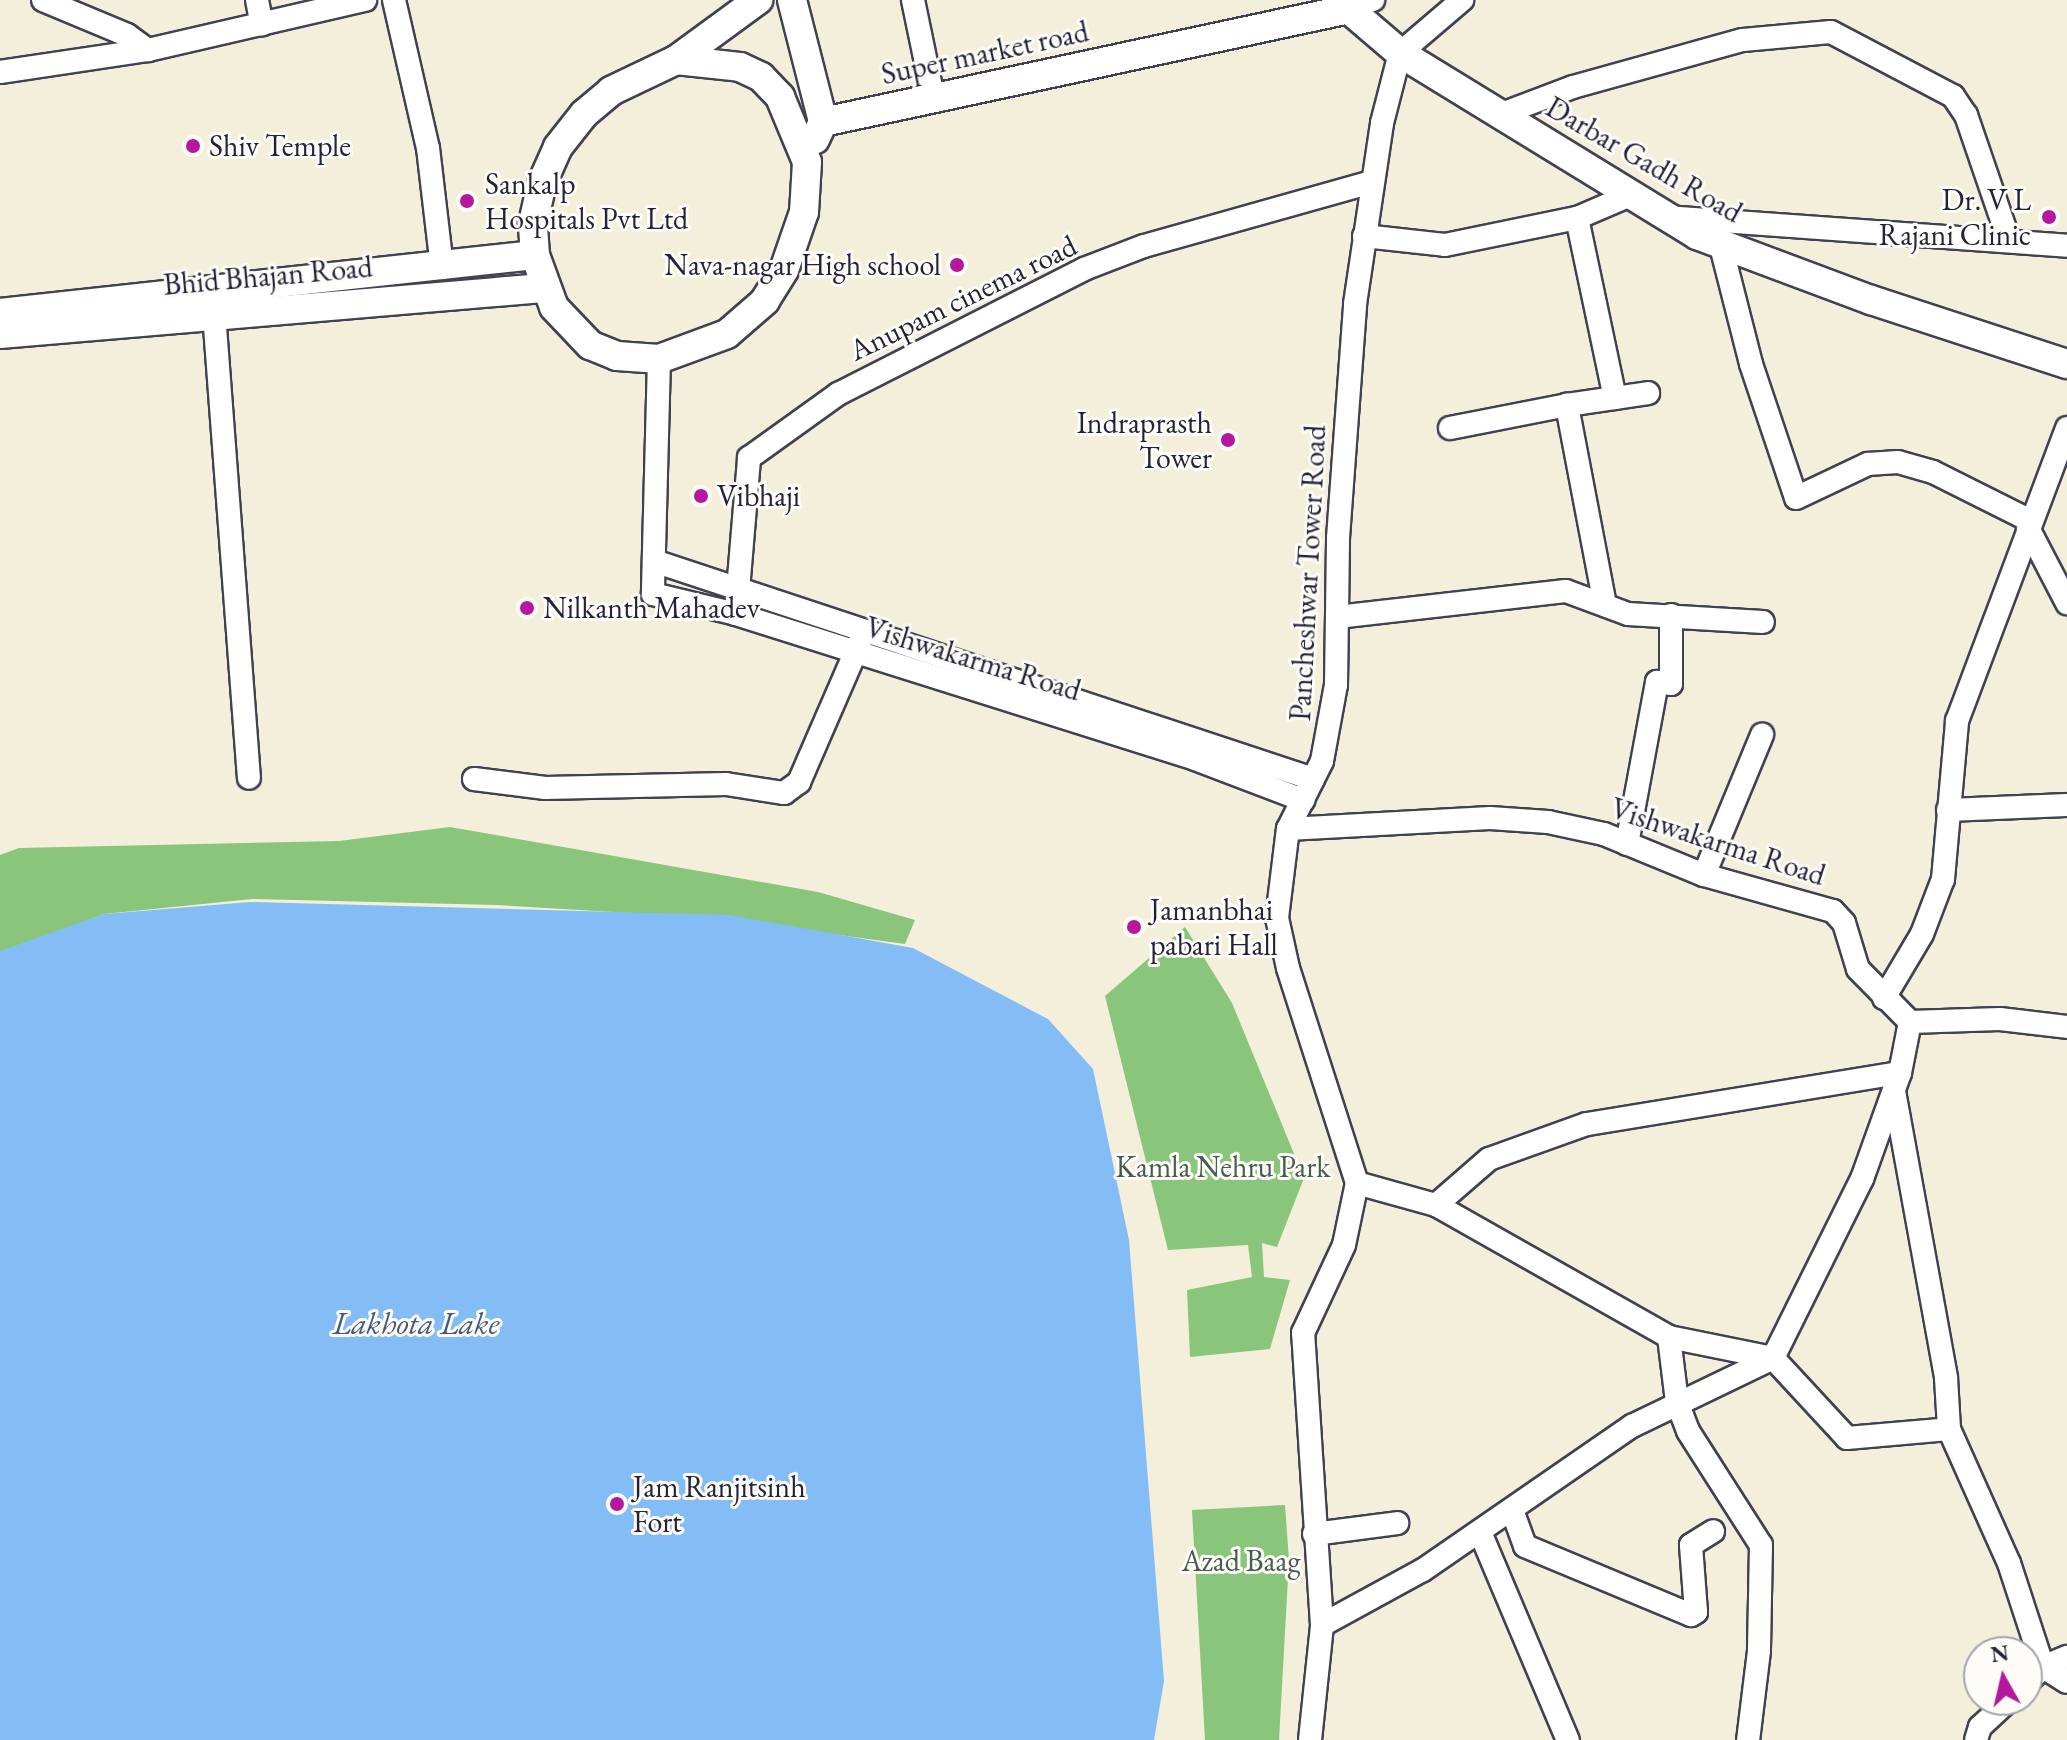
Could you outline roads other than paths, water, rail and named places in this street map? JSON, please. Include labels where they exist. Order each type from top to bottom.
[{"type":"main road","points":[[758,0],[676,60],[611,91],[558,147],[542,183],[533,223],[535,255],[543,288],[554,307],[590,345],[617,356],[659,359],[727,334],[765,301],[798,238],[807,162],[823,122],[792,0]]},
{"type":"main road","name":"Super market road","points":[[823,122],[934,101],[1273,12],[1353,3]]},
{"type":"main road","name":"Darbar Gadh Road","points":[[1353,3],[1400,53],[1662,217],[1721,246],[2067,364]]},
{"type":"main road","points":[[676,60],[716,61],[753,78],[780,97],[807,162]]},
{"type":"main road","name":"Bhid Bhajan Road","points":[[0,334],[535,255]]},
{"type":"main road","name":"Bhid Bhajan Road","points":[[0,313],[543,288]]},
{"type":"street","points":[[43,0],[127,35],[148,50]]},
{"type":"street","points":[[257,0],[262,25]]},
{"type":"street","points":[[394,0],[428,148],[442,268]]},
{"type":"street","points":[[913,0],[934,101]]},
{"type":"street","points":[[1400,53],[1462,0]]},
{"type":"street","points":[[0,72],[148,50],[354,1]]},
{"type":"street","points":[[1499,115],[1573,87],[1743,40],[1831,32],[1953,96],[1966,115],[2008,238]]},
{"type":"street","name":"Pancheshwar Tower Road","points":[[1310,1740],[1322,1625],[1303,1333],[1344,1245],[1357,1183],[1288,968],[1277,918],[1288,829],[1313,779],[1330,731],[1338,538],[1364,236],[1371,182],[1400,53]]},
{"type":"street","name":"Anupam cinema road","points":[[736,614],[749,458],[838,394],[1084,269],[1144,246],[1371,182]]},
{"type":"street","points":[[1364,236],[1445,245],[1577,218],[1628,196]]},
{"type":"street","points":[[1662,217],[2008,238],[2067,246]]},
{"type":"street","points":[[1577,218],[1615,398]]},
{"type":"street","points":[[1721,246],[1751,364],[1796,498],[1868,464],[1898,462],[1933,472],[2029,525],[2067,603]]},
{"type":"street","points":[[214,302],[249,778]]},
{"type":"street","name":"Vishwakarma Road","points":[[659,359],[657,562],[653,594],[860,643],[1313,779]]},
{"type":"street","points":[[1450,428],[1648,393]]},
{"type":"street","points":[[1567,405],[1605,605]]},
{"type":"street","points":[[1884,998],[1922,934],[1943,879],[1957,721],[2067,428]]},
{"type":"street","name":"Vishwakarma Road","points":[[657,562],[739,591],[860,643],[1195,759],[1303,800]]},
{"type":"street","points":[[1337,617],[1566,591],[1628,614],[1763,622]]},
{"type":"street","points":[[1627,844],[1657,682],[1671,684],[1671,615]]},
{"type":"street","points":[[474,779],[545,788],[726,784],[784,793],[799,782],[860,643]]},
{"type":"street","points":[[1704,875],[1762,735]]},
{"type":"street","points":[[1948,810],[2067,805]]},
{"type":"street","name":"Vishwakarma Road","points":[[1288,829],[1490,818],[1548,822],[1627,844],[1704,875],[1833,911],[1844,923],[1858,969],[1910,1022]]},
{"type":"street","points":[[1322,1625],[1480,1532],[1677,1402],[1773,1358],[1862,1179],[1897,1081],[1910,1022],[2000,1019],[2067,1027]]},
{"type":"street","points":[[1436,1205],[1489,1159],[1587,1124],[1897,1081]]},
{"type":"street","points":[[1897,1081],[1946,1378],[1949,1429],[2009,1563],[2026,1636]]},
{"type":"street","points":[[1357,1183],[1436,1205],[1669,1337],[1773,1358],[1847,1438],[1949,1429]]},
{"type":"street","points":[[1669,1337],[1677,1402],[1688,1431],[1761,1545],[1759,1651],[1748,1740]]},
{"type":"street","points":[[1512,1510],[1525,1546],[1691,1615],[1696,1612],[1691,1545],[1713,1531]]},
{"type":"street","points":[[1314,1534],[1397,1523]]},
{"type":"street","points":[[1480,1532],[1568,1740]]},
{"type":"street","points":[[2043,1670],[2067,1657]]},
{"type":"street","points":[[2043,1677],[2067,1682]]},
{"type":"street","points":[[1976,1740],[1980,1727],[1992,1716]]},
{"type":"water","name":"Lakhota Lake","points":[[250,902],[730,915],[913,948],[1048,1019],[1093,1069],[1129,1240],[1164,1681],[1154,1740],[0,1740],[0,951],[104,914]]},
{"type":"place","name":"Shiv Temple","points":[[193,146]]},
{"type":"place","name":"Sankalp Hospitals Pvt Ltd","points":[[467,201]]},
{"type":"place","name":"Dr. V L Rajani Clinic","points":[[2049,217]]},
{"type":"place","name":"Nava-nagar High school","points":[[957,265]]},
{"type":"place","name":"Indraprasth Tower","points":[[1228,440]]},
{"type":"place","name":"Vibhaji","points":[[701,496]]},
{"type":"place","name":"Nilkanth Mahadev","points":[[527,608]]},
{"type":"place","name":"Jamanbhai pabari Hall","points":[[1134,927]]},
{"type":"place","name":"Jam Ranjitsinh Fort","points":[[617,1504]]},
{"type":"park label","name":"Kamla Nehru Park","points":[[1223,1167]]},
{"type":"park label","name":"Azad Baag","points":[[1241,1561]]}]
